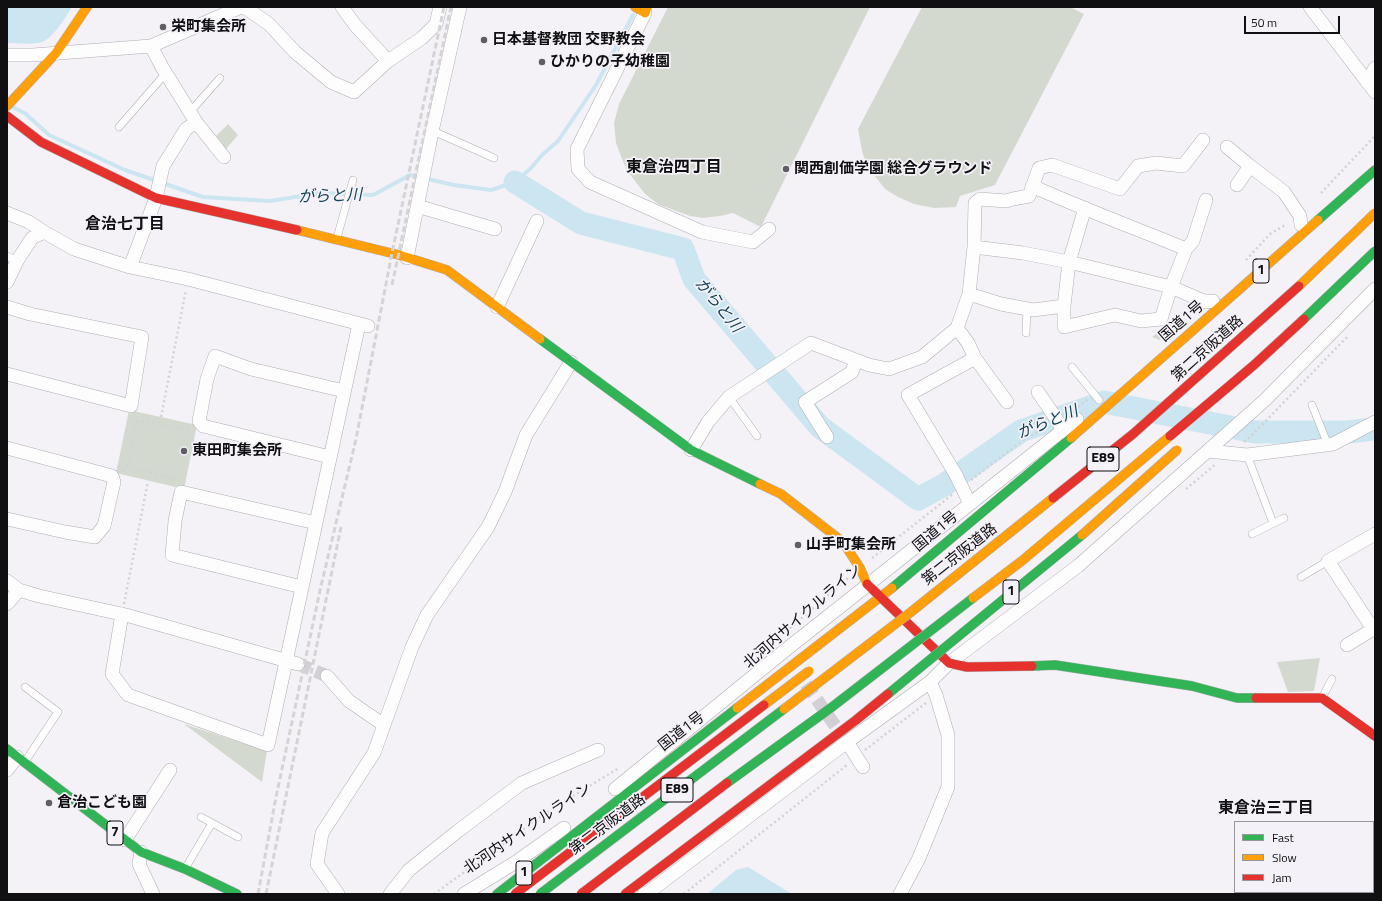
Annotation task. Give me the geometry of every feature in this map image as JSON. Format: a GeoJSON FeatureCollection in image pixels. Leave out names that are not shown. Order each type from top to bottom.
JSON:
{"type":"FeatureCollection","features":[{"type":"Feature","properties":{"kind":"main road"},"geometry":{"type":"LineString","coordinates":[[7,106],[56,53],[87,7]]}},
{"type":"Feature","properties":{"kind":"main road"},"geometry":{"type":"LineString","coordinates":[[7,116],[41,142],[156,198],[261,221],[399,255],[447,270],[691,450],[781,494],[843,542],[860,568],[868,585],[950,663],[974,667],[1055,665],[1192,686],[1236,698],[1322,698],[1375,736]]}},
{"type":"Feature","properties":{"kind":"main road","name":"国道1号"},"geometry":{"type":"LineString","coordinates":[[497,894],[881,597],[1075,435],[1375,170]]}},
{"type":"Feature","properties":{"kind":"main road","name":"第二京阪道路"},"geometry":{"type":"LineString","coordinates":[[540,894],[827,677],[1006,537],[1133,434],[1304,282],[1375,213]]}},
{"type":"Feature","properties":{"kind":"main road","name":"E89"},"geometry":{"type":"LineString","coordinates":[[581,894],[832,707],[1023,560],[1177,431],[1265,354],[1323,302],[1375,251]]}},
{"type":"Feature","properties":{"kind":"main road","name":"1"},"geometry":{"type":"LineString","coordinates":[[625,894],[856,720],[1097,522],[1185,443]]}},
{"type":"Feature","properties":{"kind":"main road"},"geometry":{"type":"LineString","coordinates":[[941,576],[1006,537]]}},
{"type":"Feature","properties":{"kind":"main road"},"geometry":{"type":"LineString","coordinates":[[884,615],[903,601]]}},
{"type":"Feature","properties":{"kind":"main road"},"geometry":{"type":"LineString","coordinates":[[876,685],[930,632]]}},
{"type":"Feature","properties":{"kind":"main road"},"geometry":{"type":"LineString","coordinates":[[515,894],[661,782],[814,668]]}},
{"type":"Feature","properties":{"kind":"main road","name":"7"},"geometry":{"type":"LineString","coordinates":[[16,756],[141,852],[185,869],[237,894]]}},
{"type":"Feature","properties":{"kind":"street"},"geometry":{"type":"LineString","coordinates":[[7,55],[151,46],[243,7],[269,24],[295,52],[331,82],[354,92],[388,61],[422,38],[436,24],[440,7]]}},
{"type":"Feature","properties":{"kind":"street"},"geometry":{"type":"LineString","coordinates":[[342,7],[355,25],[388,61]]}},
{"type":"Feature","properties":{"kind":"street"},"geometry":{"type":"LineString","coordinates":[[407,258],[432,131],[460,7]]}},
{"type":"Feature","properties":{"kind":"street"},"geometry":{"type":"LineString","coordinates":[[1310,7],[1371,87]]}},
{"type":"Feature","properties":{"kind":"street"},"geometry":{"type":"LineString","coordinates":[[642,9],[577,149],[578,169],[590,182],[702,232],[753,242],[769,228]]}},
{"type":"Feature","properties":{"kind":"street"},"geometry":{"type":"LineString","coordinates":[[151,46],[193,117],[224,157]]}},
{"type":"Feature","properties":{"kind":"street"},"geometry":{"type":"LineString","coordinates":[[1371,87],[1375,68]]}},
{"type":"Feature","properties":{"kind":"street"},"geometry":{"type":"LineString","coordinates":[[130,267],[156,198],[163,166],[193,117]]}},
{"type":"Feature","properties":{"kind":"street"},"geometry":{"type":"LineString","coordinates":[[691,450],[708,422],[729,397],[812,343],[869,365],[889,369],[922,357],[957,328],[969,294],[974,247],[975,203],[980,199],[1006,201],[1029,196],[1039,168],[1052,165],[1120,189],[1138,166],[1156,163],[1182,166],[1203,140]]}},
{"type":"Feature","properties":{"kind":"street"},"geometry":{"type":"LineString","coordinates":[[1228,147],[1284,192],[1300,220]]}},
{"type":"Feature","properties":{"kind":"street"},"geometry":{"type":"LineString","coordinates":[[464,894],[516,862],[584,814],[970,504],[1060,427],[1213,301],[1300,220],[1375,161]]}},
{"type":"Feature","properties":{"kind":"street"},"geometry":{"type":"LineString","coordinates":[[1237,185],[1250,166]]}},
{"type":"Feature","properties":{"kind":"street"},"geometry":{"type":"LineString","coordinates":[[1032,186],[1186,249]]}},
{"type":"Feature","properties":{"kind":"street"},"geometry":{"type":"LineString","coordinates":[[1085,208],[1069,262],[1064,306],[1064,327],[1115,315],[1141,321],[1161,319],[1171,287],[1186,249],[1193,241],[1206,200]]}},
{"type":"Feature","properties":{"kind":"street"},"geometry":{"type":"LineString","coordinates":[[417,206],[495,229]]}},
{"type":"Feature","properties":{"kind":"street"},"geometry":{"type":"LineString","coordinates":[[7,213],[29,222],[74,249],[130,267],[188,280],[364,325],[344,391],[302,587],[292,662],[268,745],[128,696],[112,674],[122,614]]}},
{"type":"Feature","properties":{"kind":"street"},"geometry":{"type":"LineString","coordinates":[[497,307],[537,221]]}},
{"type":"Feature","properties":{"kind":"street"},"geometry":{"type":"LineString","coordinates":[[7,282],[12,259],[32,238],[44,232]]}},
{"type":"Feature","properties":{"kind":"street"},"geometry":{"type":"LineString","coordinates":[[974,247],[1023,253],[1069,262],[1171,287],[1206,302],[1213,301]]}},
{"type":"Feature","properties":{"kind":"street"},"geometry":{"type":"LineString","coordinates":[[647,893],[847,742],[930,682],[950,663],[1078,566],[1265,400],[1375,289]]}},
{"type":"Feature","properties":{"kind":"street"},"geometry":{"type":"LineString","coordinates":[[969,294],[1001,304],[1033,310],[1064,306]]}},
{"type":"Feature","properties":{"kind":"street"},"geometry":{"type":"LineString","coordinates":[[7,307],[30,314],[142,338],[131,406],[7,374]]}},
{"type":"Feature","properties":{"kind":"street"},"geometry":{"type":"LineString","coordinates":[[957,328],[968,343],[975,358],[1007,402]]}},
{"type":"Feature","properties":{"kind":"street"},"geometry":{"type":"LineString","coordinates":[[330,457],[203,426],[199,421],[207,379],[215,356],[251,369],[344,391]]}},
{"type":"Feature","properties":{"kind":"street"},"geometry":{"type":"LineString","coordinates":[[970,504],[956,475],[908,394],[975,358]]}},
{"type":"Feature","properties":{"kind":"street"},"geometry":{"type":"LineString","coordinates":[[827,437],[805,402],[852,372],[856,360]]}},
{"type":"Feature","properties":{"kind":"street"},"geometry":{"type":"LineString","coordinates":[[338,894],[317,864],[322,833],[374,753],[412,647],[427,615],[488,527],[505,492],[526,435],[572,362]]}},
{"type":"Feature","properties":{"kind":"street"},"geometry":{"type":"LineString","coordinates":[[1038,392],[1060,427]]}},
{"type":"Feature","properties":{"kind":"street"},"geometry":{"type":"LineString","coordinates":[[1208,451],[1247,455],[1328,445],[1373,426]]}},
{"type":"Feature","properties":{"kind":"street"},"geometry":{"type":"LineString","coordinates":[[7,448],[112,476],[114,482],[104,526],[95,537],[7,519]]}},
{"type":"Feature","properties":{"kind":"street"},"geometry":{"type":"LineString","coordinates":[[302,587],[172,555],[175,521],[181,492],[187,492],[316,523]]}},
{"type":"Feature","properties":{"kind":"street"},"geometry":{"type":"LineString","coordinates":[[1347,645],[1374,628],[1328,561],[1375,534]]}},
{"type":"Feature","properties":{"kind":"street"},"geometry":{"type":"LineString","coordinates":[[7,581],[19,590],[40,596],[122,614],[292,662]]}},
{"type":"Feature","properties":{"kind":"street"},"geometry":{"type":"LineString","coordinates":[[7,604],[19,590]]}},
{"type":"Feature","properties":{"kind":"street"},"geometry":{"type":"LineString","coordinates":[[327,676],[349,701],[384,725]]}},
{"type":"Feature","properties":{"kind":"street"},"geometry":{"type":"LineString","coordinates":[[900,894],[919,858],[948,787],[948,735],[936,695],[930,682]]}},
{"type":"Feature","properties":{"kind":"street"},"geometry":{"type":"LineString","coordinates":[[847,742],[863,767]]}},
{"type":"Feature","properties":{"kind":"street"},"geometry":{"type":"LineString","coordinates":[[390,894],[409,870],[522,783],[598,750]]}},
{"type":"Feature","properties":{"kind":"street"},"geometry":{"type":"LineString","coordinates":[[7,770],[16,756]]}},
{"type":"Feature","properties":{"kind":"street"},"geometry":{"type":"LineString","coordinates":[[125,840],[170,770]]}},
{"type":"Feature","properties":{"kind":"street"},"geometry":{"type":"LineString","coordinates":[[141,852],[139,864],[153,894]]}},
{"type":"Feature","properties":{"kind":"street"},"geometry":{"type":"LineString","coordinates":[[484,894],[516,862]]}},
{"type":"Feature","properties":{"kind":"lane"},"geometry":{"type":"LineString","coordinates":[[119,127],[166,73]]}},
{"type":"Feature","properties":{"kind":"lane"},"geometry":{"type":"LineString","coordinates":[[193,117],[220,78]]}},
{"type":"Feature","properties":{"kind":"lane"},"geometry":{"type":"LineString","coordinates":[[432,131],[494,158]]}},
{"type":"Feature","properties":{"kind":"lane"},"geometry":{"type":"LineString","coordinates":[[337,240],[352,184]]}},
{"type":"Feature","properties":{"kind":"lane"},"geometry":{"type":"LineString","coordinates":[[1026,333],[1027,308]]}},
{"type":"Feature","properties":{"kind":"lane"},"geometry":{"type":"LineString","coordinates":[[1072,367],[1096,397]]}},
{"type":"Feature","properties":{"kind":"lane"},"geometry":{"type":"LineString","coordinates":[[729,397],[757,436]]}},
{"type":"Feature","properties":{"kind":"lane"},"geometry":{"type":"LineString","coordinates":[[1312,405],[1328,445]]}},
{"type":"Feature","properties":{"kind":"lane"},"geometry":{"type":"LineString","coordinates":[[1247,455],[1273,523]]}},
{"type":"Feature","properties":{"kind":"lane"},"geometry":{"type":"LineString","coordinates":[[1252,534],[1284,518]]}},
{"type":"Feature","properties":{"kind":"lane"},"geometry":{"type":"LineString","coordinates":[[1301,577],[1328,561]]}},
{"type":"Feature","properties":{"kind":"lane"},"geometry":{"type":"LineString","coordinates":[[1322,698],[1332,679]]}},
{"type":"Feature","properties":{"kind":"lane"},"geometry":{"type":"LineString","coordinates":[[16,756],[58,712],[26,688]]}},
{"type":"Feature","properties":{"kind":"lane"},"geometry":{"type":"LineString","coordinates":[[201,817],[238,837]]}},
{"type":"Feature","properties":{"kind":"lane"},"geometry":{"type":"LineString","coordinates":[[185,869],[212,823]]}},
{"type":"Feature","properties":{"kind":"path"},"geometry":{"type":"LineString","coordinates":[[1316,198],[1375,136]]}},
{"type":"Feature","properties":{"kind":"path"},"geometry":{"type":"LineString","coordinates":[[1243,262],[1270,234],[1300,220]]}},
{"type":"Feature","properties":{"kind":"path"},"geometry":{"type":"LineString","coordinates":[[160,417],[188,280]]}},
{"type":"Feature","properties":{"kind":"path"},"geometry":{"type":"LineString","coordinates":[[1076,409],[1096,397]]}},
{"type":"Feature","properties":{"kind":"path"},"geometry":{"type":"LineString","coordinates":[[127,468],[137,421],[131,406]]}},
{"type":"Feature","properties":{"kind":"path"},"geometry":{"type":"LineString","coordinates":[[137,421],[188,429],[199,421]]}},
{"type":"Feature","properties":{"kind":"path","name":"北河内サイクルライン"},"geometry":{"type":"LineString","coordinates":[[776,640],[860,568],[1026,438],[1060,427]]}},
{"type":"Feature","properties":{"kind":"path"},"geometry":{"type":"LineString","coordinates":[[112,476],[127,468],[185,480],[187,492]]}},
{"type":"Feature","properties":{"kind":"path"},"geometry":{"type":"LineString","coordinates":[[122,614],[148,481]]}},
{"type":"Feature","properties":{"kind":"path","name":"北河内サイクルライン"},"geometry":{"type":"LineString","coordinates":[[434,894],[550,810],[623,766]]}},
{"type":"Feature","properties":{"kind":"shaded area"},"geometry":{"type":"Polygon","coordinates":[[[668,7],[870,7],[761,227],[733,213],[703,218],[690,216],[658,204],[645,194],[628,172],[622,159],[616,143],[614,123],[619,104],[668,7]]]}},
{"type":"Feature","properties":{"kind":"shaded area"},"geometry":{"type":"Polygon","coordinates":[[[922,7],[1070,7],[1084,14],[995,185],[960,196],[956,207],[934,208],[914,204],[885,189],[867,166],[862,151],[858,129],[922,7]]]}},
{"type":"Feature","properties":{"kind":"shaded area"},"geometry":{"type":"Polygon","coordinates":[[[228,124],[238,135],[226,149],[216,136],[228,124]]]}},
{"type":"Feature","properties":{"kind":"shaded area"},"geometry":{"type":"Polygon","coordinates":[[[1173,319],[1178,323],[1160,340],[1152,337],[1173,319]]]}},
{"type":"Feature","properties":{"kind":"shaded area"},"geometry":{"type":"Polygon","coordinates":[[[129,410],[197,425],[184,489],[116,473],[129,410]]]}},
{"type":"Feature","properties":{"kind":"shaded area"},"geometry":{"type":"Polygon","coordinates":[[[1320,658],[1314,691],[1288,692],[1277,662],[1320,658]]]}},
{"type":"Feature","properties":{"kind":"shaded area"},"geometry":{"type":"Polygon","coordinates":[[[184,724],[267,751],[262,782],[184,724]]]}},
{"type":"Feature","properties":{"kind":"water"},"geometry":{"type":"Polygon","coordinates":[[[7,7],[72,7],[59,27],[46,40],[39,43],[30,44],[7,43],[7,7]]]}},
{"type":"Feature","properties":{"kind":"water"},"geometry":{"type":"Polygon","coordinates":[[[748,867],[792,894],[707,894],[736,870],[748,867]]]}},
{"type":"Feature","properties":{"kind":"waterway","name":"がらと川"},"geometry":{"type":"LineString","coordinates":[[13,107],[26,114],[49,135],[125,170],[203,197],[270,201],[320,193],[373,195],[410,175],[454,185],[491,190],[515,182],[558,141],[596,85],[633,15]]}},
{"type":"Feature","properties":{"kind":"waterway","name":"がらと川"},"geometry":{"type":"LineString","coordinates":[[515,182],[581,223],[683,249],[694,279],[820,427],[918,499],[944,485],[1021,431],[1104,402],[1255,432],[1349,432],[1373,429]]}},
{"type":"Feature","properties":{"kind":"tunnel"},"geometry":{"type":"LineString","coordinates":[[298,664],[327,676]]}},
{"type":"Feature","properties":{"kind":"tunnel"},"geometry":{"type":"LineString","coordinates":[[806,684],[843,737]]}},
{"type":"Feature","properties":{"kind":"railway"},"geometry":{"type":"LineString","coordinates":[[258,894],[276,797],[321,586],[356,439],[392,253],[444,7]]}},
{"type":"Feature","properties":{"kind":"railway"},"geometry":{"type":"LineString","coordinates":[[392,285],[451,7]]}},
{"type":"Feature","properties":{"kind":"railway"},"geometry":{"type":"LineString","coordinates":[[266,894],[341,527]]}},
{"type":"Feature","properties":{"kind":"traffic: fast"},"geometry":{"type":"LineString","coordinates":[[1318,220],[1375,170]]}},
{"type":"Feature","properties":{"kind":"traffic: fast"},"geometry":{"type":"LineString","coordinates":[[1304,319],[1375,251]]}},
{"type":"Feature","properties":{"kind":"traffic: fast"},"geometry":{"type":"LineString","coordinates":[[540,339],[691,450],[760,484]]}},
{"type":"Feature","properties":{"kind":"traffic: fast"},"geometry":{"type":"LineString","coordinates":[[892,588],[1071,438]]}},
{"type":"Feature","properties":{"kind":"traffic: fast"},"geometry":{"type":"LineString","coordinates":[[888,694],[1082,535]]}},
{"type":"Feature","properties":{"kind":"traffic: fast"},"geometry":{"type":"LineString","coordinates":[[727,783],[832,707],[973,598]]}},
{"type":"Feature","properties":{"kind":"traffic: fast"},"geometry":{"type":"LineString","coordinates":[[1032,666],[1055,665],[1192,686],[1237,698],[1256,698]]}},
{"type":"Feature","properties":{"kind":"traffic: fast"},"geometry":{"type":"LineString","coordinates":[[497,894],[737,708]]}},
{"type":"Feature","properties":{"kind":"traffic: fast"},"geometry":{"type":"LineString","coordinates":[[540,894],[784,709]]}},
{"type":"Feature","properties":{"kind":"traffic: fast"},"geometry":{"type":"LineString","coordinates":[[7,749],[141,852],[185,869],[237,894]]}},
{"type":"Feature","properties":{"kind":"traffic: slow"},"geometry":{"type":"LineString","coordinates":[[7,106],[56,53],[87,7]]}},
{"type":"Feature","properties":{"kind":"traffic: slow"},"geometry":{"type":"LineString","coordinates":[[635,7],[645,13],[647,7]]}},
{"type":"Feature","properties":{"kind":"traffic: slow"},"geometry":{"type":"LineString","coordinates":[[1299,286],[1375,213]]}},
{"type":"Feature","properties":{"kind":"traffic: slow"},"geometry":{"type":"LineString","coordinates":[[1071,438],[1318,220]]}},
{"type":"Feature","properties":{"kind":"traffic: slow"},"geometry":{"type":"LineString","coordinates":[[297,230],[399,255],[447,270],[540,339]]}},
{"type":"Feature","properties":{"kind":"traffic: slow"},"geometry":{"type":"LineString","coordinates":[[973,598],[1023,560],[1170,436]]}},
{"type":"Feature","properties":{"kind":"traffic: slow"},"geometry":{"type":"LineString","coordinates":[[1082,535],[1177,450]]}},
{"type":"Feature","properties":{"kind":"traffic: slow"},"geometry":{"type":"LineString","coordinates":[[760,484],[781,494],[843,542],[860,568],[867,584]]}},
{"type":"Feature","properties":{"kind":"traffic: slow"},"geometry":{"type":"LineString","coordinates":[[784,709],[911,612],[1053,498]]}},
{"type":"Feature","properties":{"kind":"traffic: slow"},"geometry":{"type":"LineString","coordinates":[[737,708],[892,588]]}},
{"type":"Feature","properties":{"kind":"traffic: slow"},"geometry":{"type":"LineString","coordinates":[[764,705],[809,671]]}},
{"type":"Feature","properties":{"kind":"traffic: jam"},"geometry":{"type":"LineString","coordinates":[[7,116],[41,142],[156,198],[297,230]]}},
{"type":"Feature","properties":{"kind":"traffic: jam"},"geometry":{"type":"LineString","coordinates":[[1053,498],[1133,434],[1299,286]]}},
{"type":"Feature","properties":{"kind":"traffic: jam"},"geometry":{"type":"LineString","coordinates":[[1170,436],[1254,365],[1304,319]]}},
{"type":"Feature","properties":{"kind":"traffic: jam"},"geometry":{"type":"LineString","coordinates":[[867,584],[949,663],[967,667],[1032,666]]}},
{"type":"Feature","properties":{"kind":"traffic: jam"},"geometry":{"type":"LineString","coordinates":[[625,894],[856,720],[888,694]]}},
{"type":"Feature","properties":{"kind":"traffic: jam"},"geometry":{"type":"LineString","coordinates":[[1256,698],[1322,698],[1375,736]]}},
{"type":"Feature","properties":{"kind":"traffic: jam"},"geometry":{"type":"LineString","coordinates":[[515,894],[764,705]]}},
{"type":"Feature","properties":{"kind":"traffic: jam"},"geometry":{"type":"LineString","coordinates":[[581,894],[727,783]]}},
{"type":"Feature","properties":{"kind":"place","name":"栄町集会所"},"geometry":{"type":"Point","coordinates":[163,27]}},
{"type":"Feature","properties":{"kind":"place","name":"日本基督教団 交野教会"},"geometry":{"type":"Point","coordinates":[484,40]}},
{"type":"Feature","properties":{"kind":"place","name":"ひかりの子幼稚園"},"geometry":{"type":"Point","coordinates":[542,62]}},
{"type":"Feature","properties":{"kind":"place","name":"関西創価学園 総合グラウンド"},"geometry":{"type":"Point","coordinates":[786,169]}},
{"type":"Feature","properties":{"kind":"place","name":"東田町集会所"},"geometry":{"type":"Point","coordinates":[184,451]}},
{"type":"Feature","properties":{"kind":"place","name":"山手町集会所"},"geometry":{"type":"Point","coordinates":[798,545]}},
{"type":"Feature","properties":{"kind":"place","name":"倉治こども園"},"geometry":{"type":"Point","coordinates":[49,803]}},
{"type":"Feature","properties":{"kind":"district","name":"東倉治四丁目"},"geometry":{"type":"Point","coordinates":[674,168]}},
{"type":"Feature","properties":{"kind":"district","name":"倉治七丁目"},"geometry":{"type":"Point","coordinates":[125,225]}},
{"type":"Feature","properties":{"kind":"district","name":"東倉治三丁目"},"geometry":{"type":"Point","coordinates":[1266,809]}}]}
